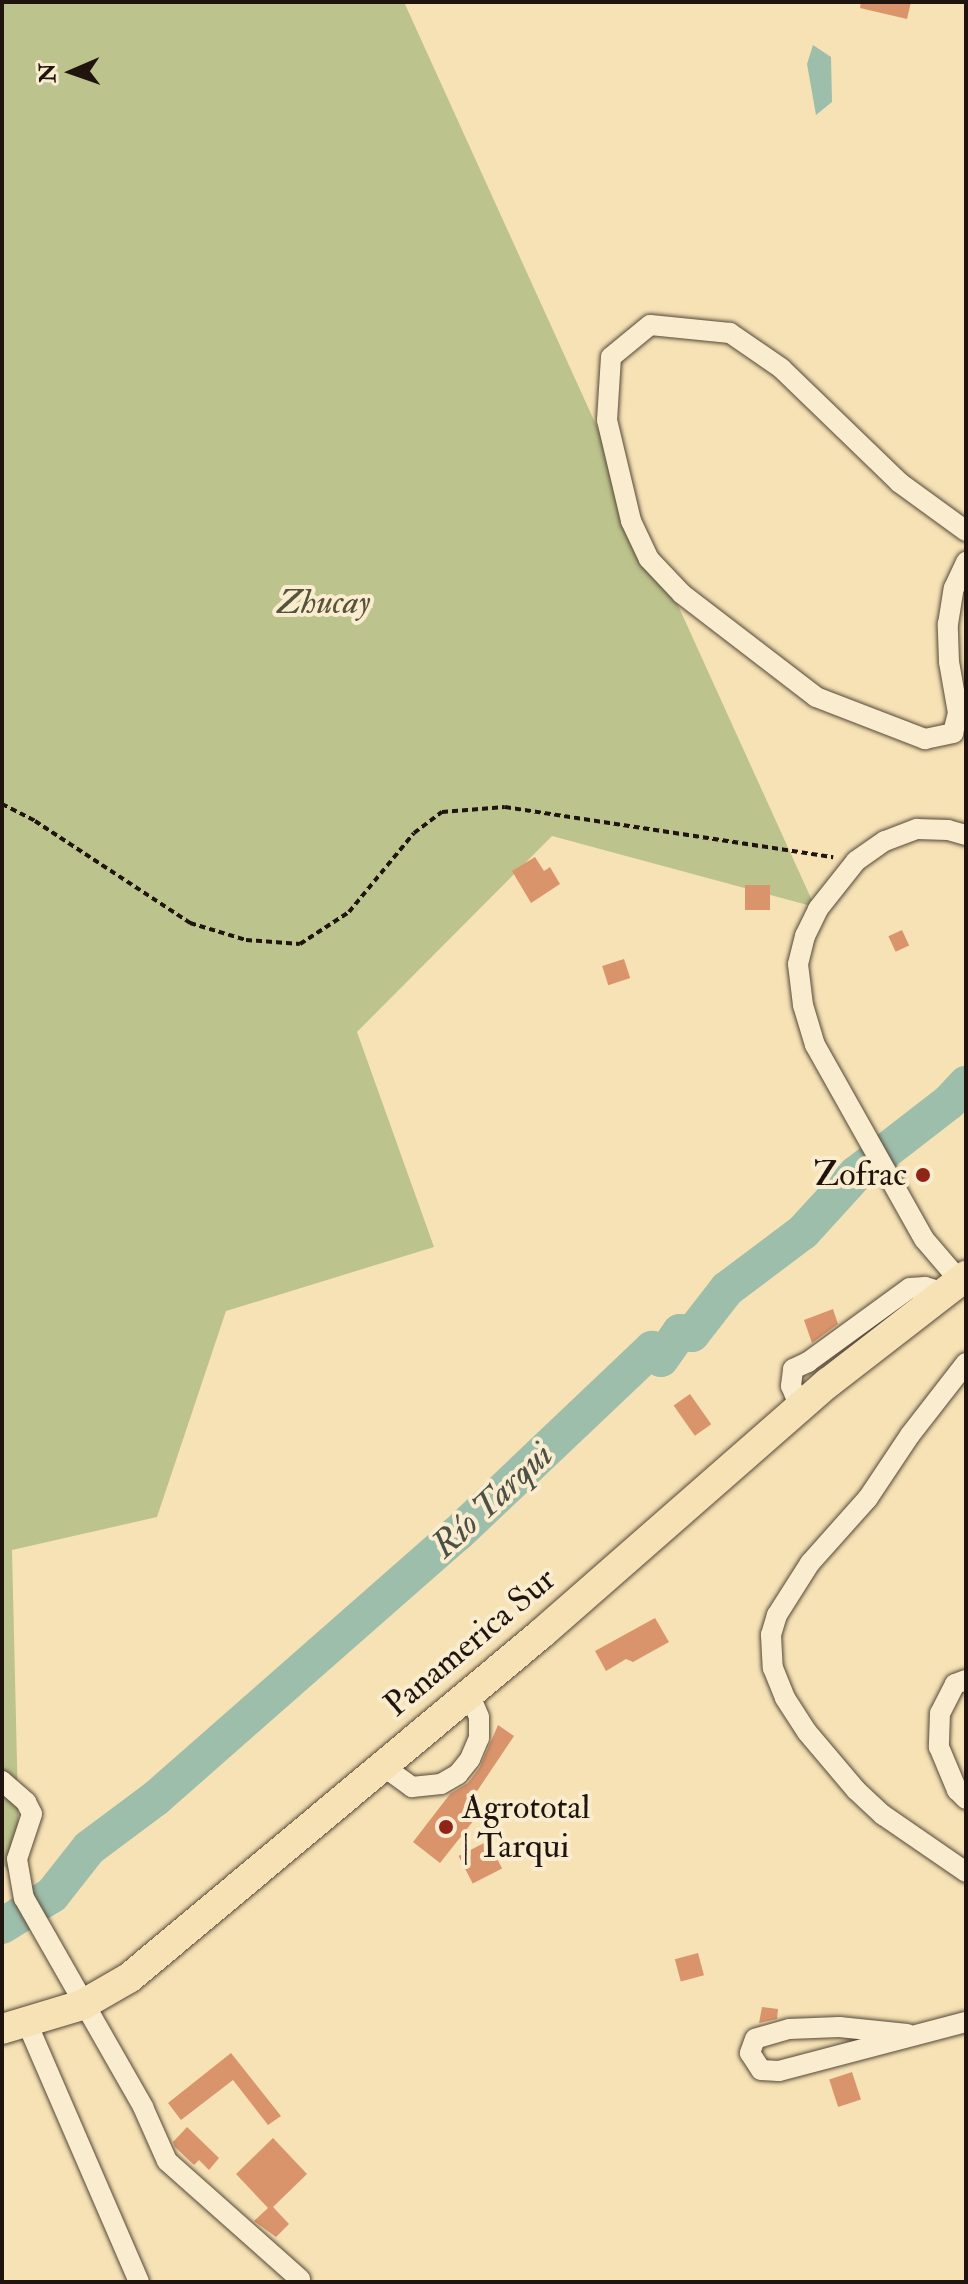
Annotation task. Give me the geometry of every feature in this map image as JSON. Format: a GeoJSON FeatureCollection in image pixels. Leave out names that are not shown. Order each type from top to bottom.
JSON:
{"type":"FeatureCollection","features":[{"type":"Feature","properties":{"kind":"highway","name":"Panamerica Sur"},"geometry":{"type":"LineString","coordinates":[[15,2026],[82,2005],[129,1978],[469,1694],[800,1407],[957,1283]]}},
{"type":"Feature","properties":{"kind":"street"},"geometry":{"type":"LineString","coordinates":[[650,325],[730,333],[781,368],[900,483],[962,528],[966,559],[954,588],[948,624],[949,662],[958,713],[953,733],[925,739],[881,725],[816,697],[682,594],[649,559],[631,521],[607,420],[611,357],[650,325]]}},
{"type":"Feature","properties":{"kind":"street"},"geometry":{"type":"LineString","coordinates":[[957,1283],[924,1239],[883,1171],[815,1045],[803,1005],[798,964],[805,936],[818,909],[856,861],[885,841],[917,829],[948,830],[966,835]]}},
{"type":"Feature","properties":{"kind":"street"},"geometry":{"type":"LineString","coordinates":[[966,1363],[927,1411],[868,1498],[810,1563],[777,1615],[771,1635],[773,1668],[785,1698],[807,1732],[856,1790],[883,1815],[966,1872]]}},
{"type":"Feature","properties":{"kind":"street"},"geometry":{"type":"LineString","coordinates":[[966,1680],[955,1684],[940,1713],[939,1747],[957,1790],[966,1799]]}},
{"type":"Feature","properties":{"kind":"street"},"geometry":{"type":"LineString","coordinates":[[383,1766],[412,1787],[441,1784],[458,1774],[470,1759],[479,1738],[479,1717],[469,1694]]}},
{"type":"Feature","properties":{"kind":"street"},"geometry":{"type":"LineString","coordinates":[[2,1781],[26,1802],[32,1814],[17,1859],[24,1898],[82,2005],[143,2107],[167,2161],[300,2279]]}},
{"type":"Feature","properties":{"kind":"street"},"geometry":{"type":"LineString","coordinates":[[907,2034],[839,2027],[789,2029],[755,2039],[750,2053],[761,2070],[779,2071],[907,2034],[966,2022]]}},
{"type":"Feature","properties":{"kind":"street"},"geometry":{"type":"LineString","coordinates":[[15,2026],[139,2282]]}},
{"type":"Feature","properties":{"kind":"path"},"geometry":{"type":"LineString","coordinates":[[2,804],[35,821],[190,923],[246,940],[300,944],[349,912],[414,833],[442,812],[505,807],[856,861]]}},
{"type":"Feature","properties":{"kind":"green space","name":"Zhucay"},"geometry":{"type":"Polygon","coordinates":[[[2,2],[404,2],[815,907],[552,836],[357,1032],[434,1247],[226,1311],[157,1517],[12,1550],[20,1891],[2,1862],[2,2]]]}},
{"type":"Feature","properties":{"kind":"shaded area"},"geometry":{"type":"Polygon","coordinates":[[[813,45],[831,57],[832,102],[816,115],[807,64],[813,45]]]}},
{"type":"Feature","properties":{"kind":"building"},"geometry":{"type":"Polygon","coordinates":[[[861,2],[911,2],[907,19],[860,8],[861,2]]]}},
{"type":"Feature","properties":{"kind":"building"},"geometry":{"type":"Polygon","coordinates":[[[535,857],[544,871],[550,867],[560,884],[531,903],[512,871],[535,857]]]}},
{"type":"Feature","properties":{"kind":"building"},"geometry":{"type":"Polygon","coordinates":[[[745,885],[770,885],[770,910],[745,910],[745,885]]]}},
{"type":"Feature","properties":{"kind":"building"},"geometry":{"type":"Polygon","coordinates":[[[902,930],[909,945],[896,952],[888,936],[902,930]]]}},
{"type":"Feature","properties":{"kind":"building"},"geometry":{"type":"Polygon","coordinates":[[[624,959],[630,978],[608,985],[602,966],[624,959]]]}},
{"type":"Feature","properties":{"kind":"building"},"geometry":{"type":"Polygon","coordinates":[[[833,1309],[838,1324],[812,1343],[804,1320],[833,1309]]]}},
{"type":"Feature","properties":{"kind":"building"},"geometry":{"type":"Polygon","coordinates":[[[690,1394],[711,1424],[695,1436],[674,1405],[690,1394]]]}},
{"type":"Feature","properties":{"kind":"building"},"geometry":{"type":"Polygon","coordinates":[[[655,1618],[669,1642],[633,1662],[626,1659],[606,1671],[595,1651],[655,1618]]]}},
{"type":"Feature","properties":{"kind":"building"},"geometry":{"type":"Polygon","coordinates":[[[498,1725],[514,1736],[463,1812],[474,1820],[440,1863],[413,1842],[450,1794],[468,1783],[480,1767],[498,1725]]]}},
{"type":"Feature","properties":{"kind":"building"},"geometry":{"type":"Polygon","coordinates":[[[488,1841],[502,1869],[473,1884],[459,1856],[488,1841]]]}},
{"type":"Feature","properties":{"kind":"building"},"geometry":{"type":"Polygon","coordinates":[[[698,1953],[704,1975],[681,1981],[675,1959],[698,1953]]]}},
{"type":"Feature","properties":{"kind":"building"},"geometry":{"type":"Polygon","coordinates":[[[762,2007],[778,2009],[777,2019],[759,2023],[762,2007]]]}},
{"type":"Feature","properties":{"kind":"building"},"geometry":{"type":"Polygon","coordinates":[[[231,2053],[281,2116],[268,2125],[233,2080],[181,2120],[168,2103],[231,2053]]]}},
{"type":"Feature","properties":{"kind":"building"},"geometry":{"type":"Polygon","coordinates":[[[852,2072],[861,2100],[838,2107],[829,2079],[852,2072]]]}},
{"type":"Feature","properties":{"kind":"building"},"geometry":{"type":"Polygon","coordinates":[[[187,2127],[219,2158],[209,2170],[199,2160],[194,2165],[175,2147],[173,2142],[187,2127]]]}},
{"type":"Feature","properties":{"kind":"building"},"geometry":{"type":"Polygon","coordinates":[[[273,2138],[307,2174],[273,2207],[289,2224],[276,2237],[254,2221],[268,2208],[236,2174],[273,2138]]]}},
{"type":"Feature","properties":{"kind":"waterway","name":"Río Tarqui"},"geometry":{"type":"LineString","coordinates":[[2,1926],[52,1895],[89,1848],[156,1798],[457,1534],[652,1349],[661,1359],[680,1332],[692,1334],[727,1289],[803,1232],[856,1174],[949,1102],[966,1084]]}},
{"type":"Feature","properties":{"kind":"place","name":"Zofrac"},"geometry":{"type":"Point","coordinates":[923,1175]}},
{"type":"Feature","properties":{"kind":"place","name":"Agrototal | Tarqui"},"geometry":{"type":"Point","coordinates":[446,1827]}}]}
